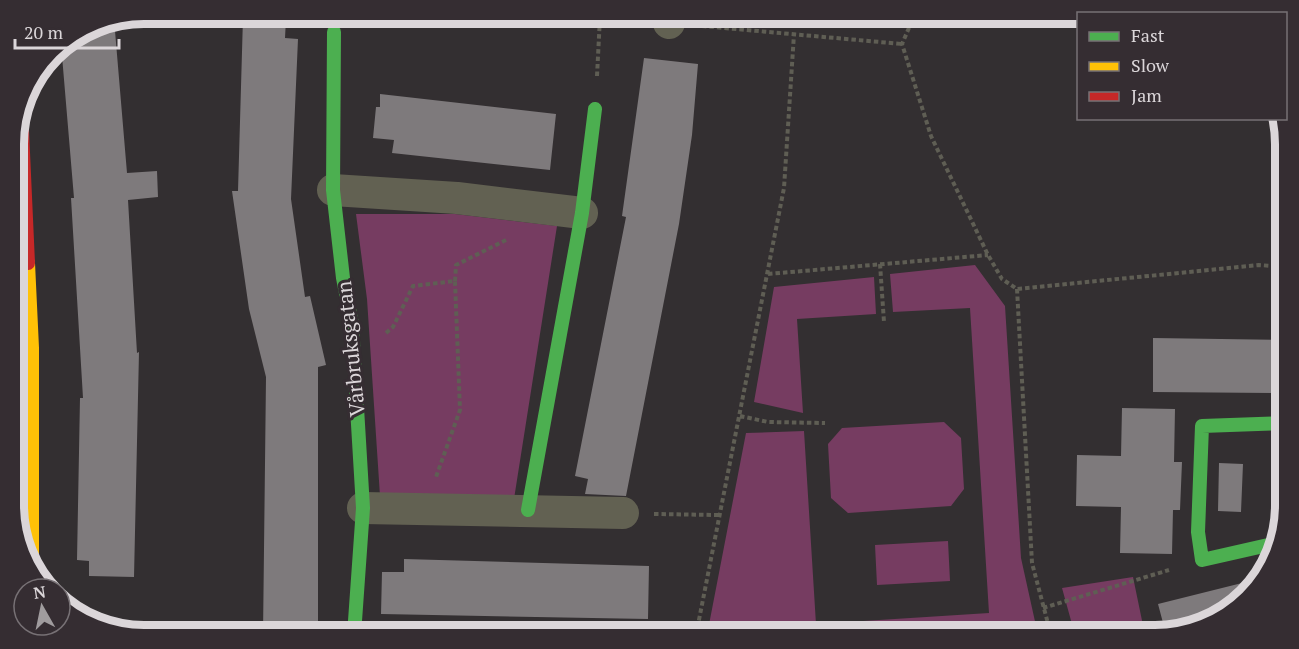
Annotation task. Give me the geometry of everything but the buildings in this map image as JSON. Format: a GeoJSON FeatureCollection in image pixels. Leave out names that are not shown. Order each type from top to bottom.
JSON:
{"type":"FeatureCollection","features":[{"type":"Feature","properties":{"kind":"street","name":"Vårbruksgatan"},"geometry":{"type":"LineString","coordinates":[[334,32],[333,190],[343,278],[352,324],[363,508],[355,625]]}},
{"type":"Feature","properties":{"kind":"street"},"geometry":{"type":"LineString","coordinates":[[528,510],[582,213],[595,108]]}},
{"type":"Feature","properties":{"kind":"street"},"geometry":{"type":"LineString","coordinates":[[333,190],[457,198],[582,213]]}},
{"type":"Feature","properties":{"kind":"street"},"geometry":{"type":"LineString","coordinates":[[24,223],[32,337],[24,476],[30,542]]}},
{"type":"Feature","properties":{"kind":"street"},"geometry":{"type":"LineString","coordinates":[[1268,545],[1202,560],[1198,532],[1202,426],[1275,423]]}},
{"type":"Feature","properties":{"kind":"street"},"geometry":{"type":"LineString","coordinates":[[363,508],[623,513]]}},
{"type":"Feature","properties":{"kind":"path"},"geometry":{"type":"LineString","coordinates":[[595,108],[600,24]]}},
{"type":"Feature","properties":{"kind":"path"},"geometry":{"type":"LineString","coordinates":[[716,24],[902,44]]}},
{"type":"Feature","properties":{"kind":"path"},"geometry":{"type":"LineString","coordinates":[[911,24],[902,44],[931,136],[988,255],[1002,279],[1017,289],[1259,265],[1275,266]]}},
{"type":"Feature","properties":{"kind":"path"},"geometry":{"type":"LineString","coordinates":[[698,625],[784,188],[794,34]]}},
{"type":"Feature","properties":{"kind":"path"},"geometry":{"type":"LineString","coordinates":[[425,509],[460,410],[456,266],[515,236]]}},
{"type":"Feature","properties":{"kind":"path"},"geometry":{"type":"LineString","coordinates":[[768,274],[988,255]]}},
{"type":"Feature","properties":{"kind":"path"},"geometry":{"type":"LineString","coordinates":[[880,264],[884,322]]}},
{"type":"Feature","properties":{"kind":"path"},"geometry":{"type":"LineString","coordinates":[[354,360],[393,327],[413,286],[455,281]]}},
{"type":"Feature","properties":{"kind":"path"},"geometry":{"type":"LineString","coordinates":[[1017,289],[1032,562],[1047,625]]}},
{"type":"Feature","properties":{"kind":"path"},"geometry":{"type":"LineString","coordinates":[[740,416],[768,422],[825,423]]}},
{"type":"Feature","properties":{"kind":"path"},"geometry":{"type":"LineString","coordinates":[[623,513],[719,515]]}},
{"type":"Feature","properties":{"kind":"path"},"geometry":{"type":"LineString","coordinates":[[1043,608],[1202,560]]}},
{"type":"Feature","properties":{"kind":"shaded area"},"geometry":{"type":"Polygon","coordinates":[[[356,214],[455,214],[557,226],[514,499],[380,496],[367,299],[356,214]]]}},
{"type":"Feature","properties":{"kind":"shaded area"},"geometry":{"type":"Polygon","coordinates":[[[975,265],[1005,306],[1021,558],[1036,625],[709,625],[746,433],[804,431],[816,624],[989,613],[970,308],[893,312],[890,274],[975,265]]]}},
{"type":"Feature","properties":{"kind":"shaded area"},"geometry":{"type":"Polygon","coordinates":[[[874,277],[876,314],[797,319],[803,413],[754,402],[774,287],[874,277]]]}},
{"type":"Feature","properties":{"kind":"shaded area"},"geometry":{"type":"Polygon","coordinates":[[[944,422],[961,438],[964,489],[951,506],[848,513],[831,498],[828,444],[842,428],[944,422]]]}},
{"type":"Feature","properties":{"kind":"shaded area"},"geometry":{"type":"Polygon","coordinates":[[[948,541],[950,581],[877,585],[875,545],[948,541]]]}},
{"type":"Feature","properties":{"kind":"shaded area"},"geometry":{"type":"Polygon","coordinates":[[[1133,577],[1143,625],[1072,625],[1062,588],[1133,577]]]}},
{"type":"Feature","properties":{"kind":"traffic: fast"},"geometry":{"type":"LineString","coordinates":[[334,32],[333,190],[343,278],[352,324],[363,508],[355,625]]}},
{"type":"Feature","properties":{"kind":"traffic: fast"},"geometry":{"type":"LineString","coordinates":[[528,510],[582,213],[595,109]]}},
{"type":"Feature","properties":{"kind":"traffic: fast"},"geometry":{"type":"LineString","coordinates":[[1268,545],[1202,560],[1198,532],[1202,426],[1275,423]]}},
{"type":"Feature","properties":{"kind":"traffic: slow"},"geometry":{"type":"LineString","coordinates":[[28,263],[32,348],[32,548]]}},
{"type":"Feature","properties":{"kind":"traffic: jam"},"geometry":{"type":"LineString","coordinates":[[24,174],[28,263]]}}]}
